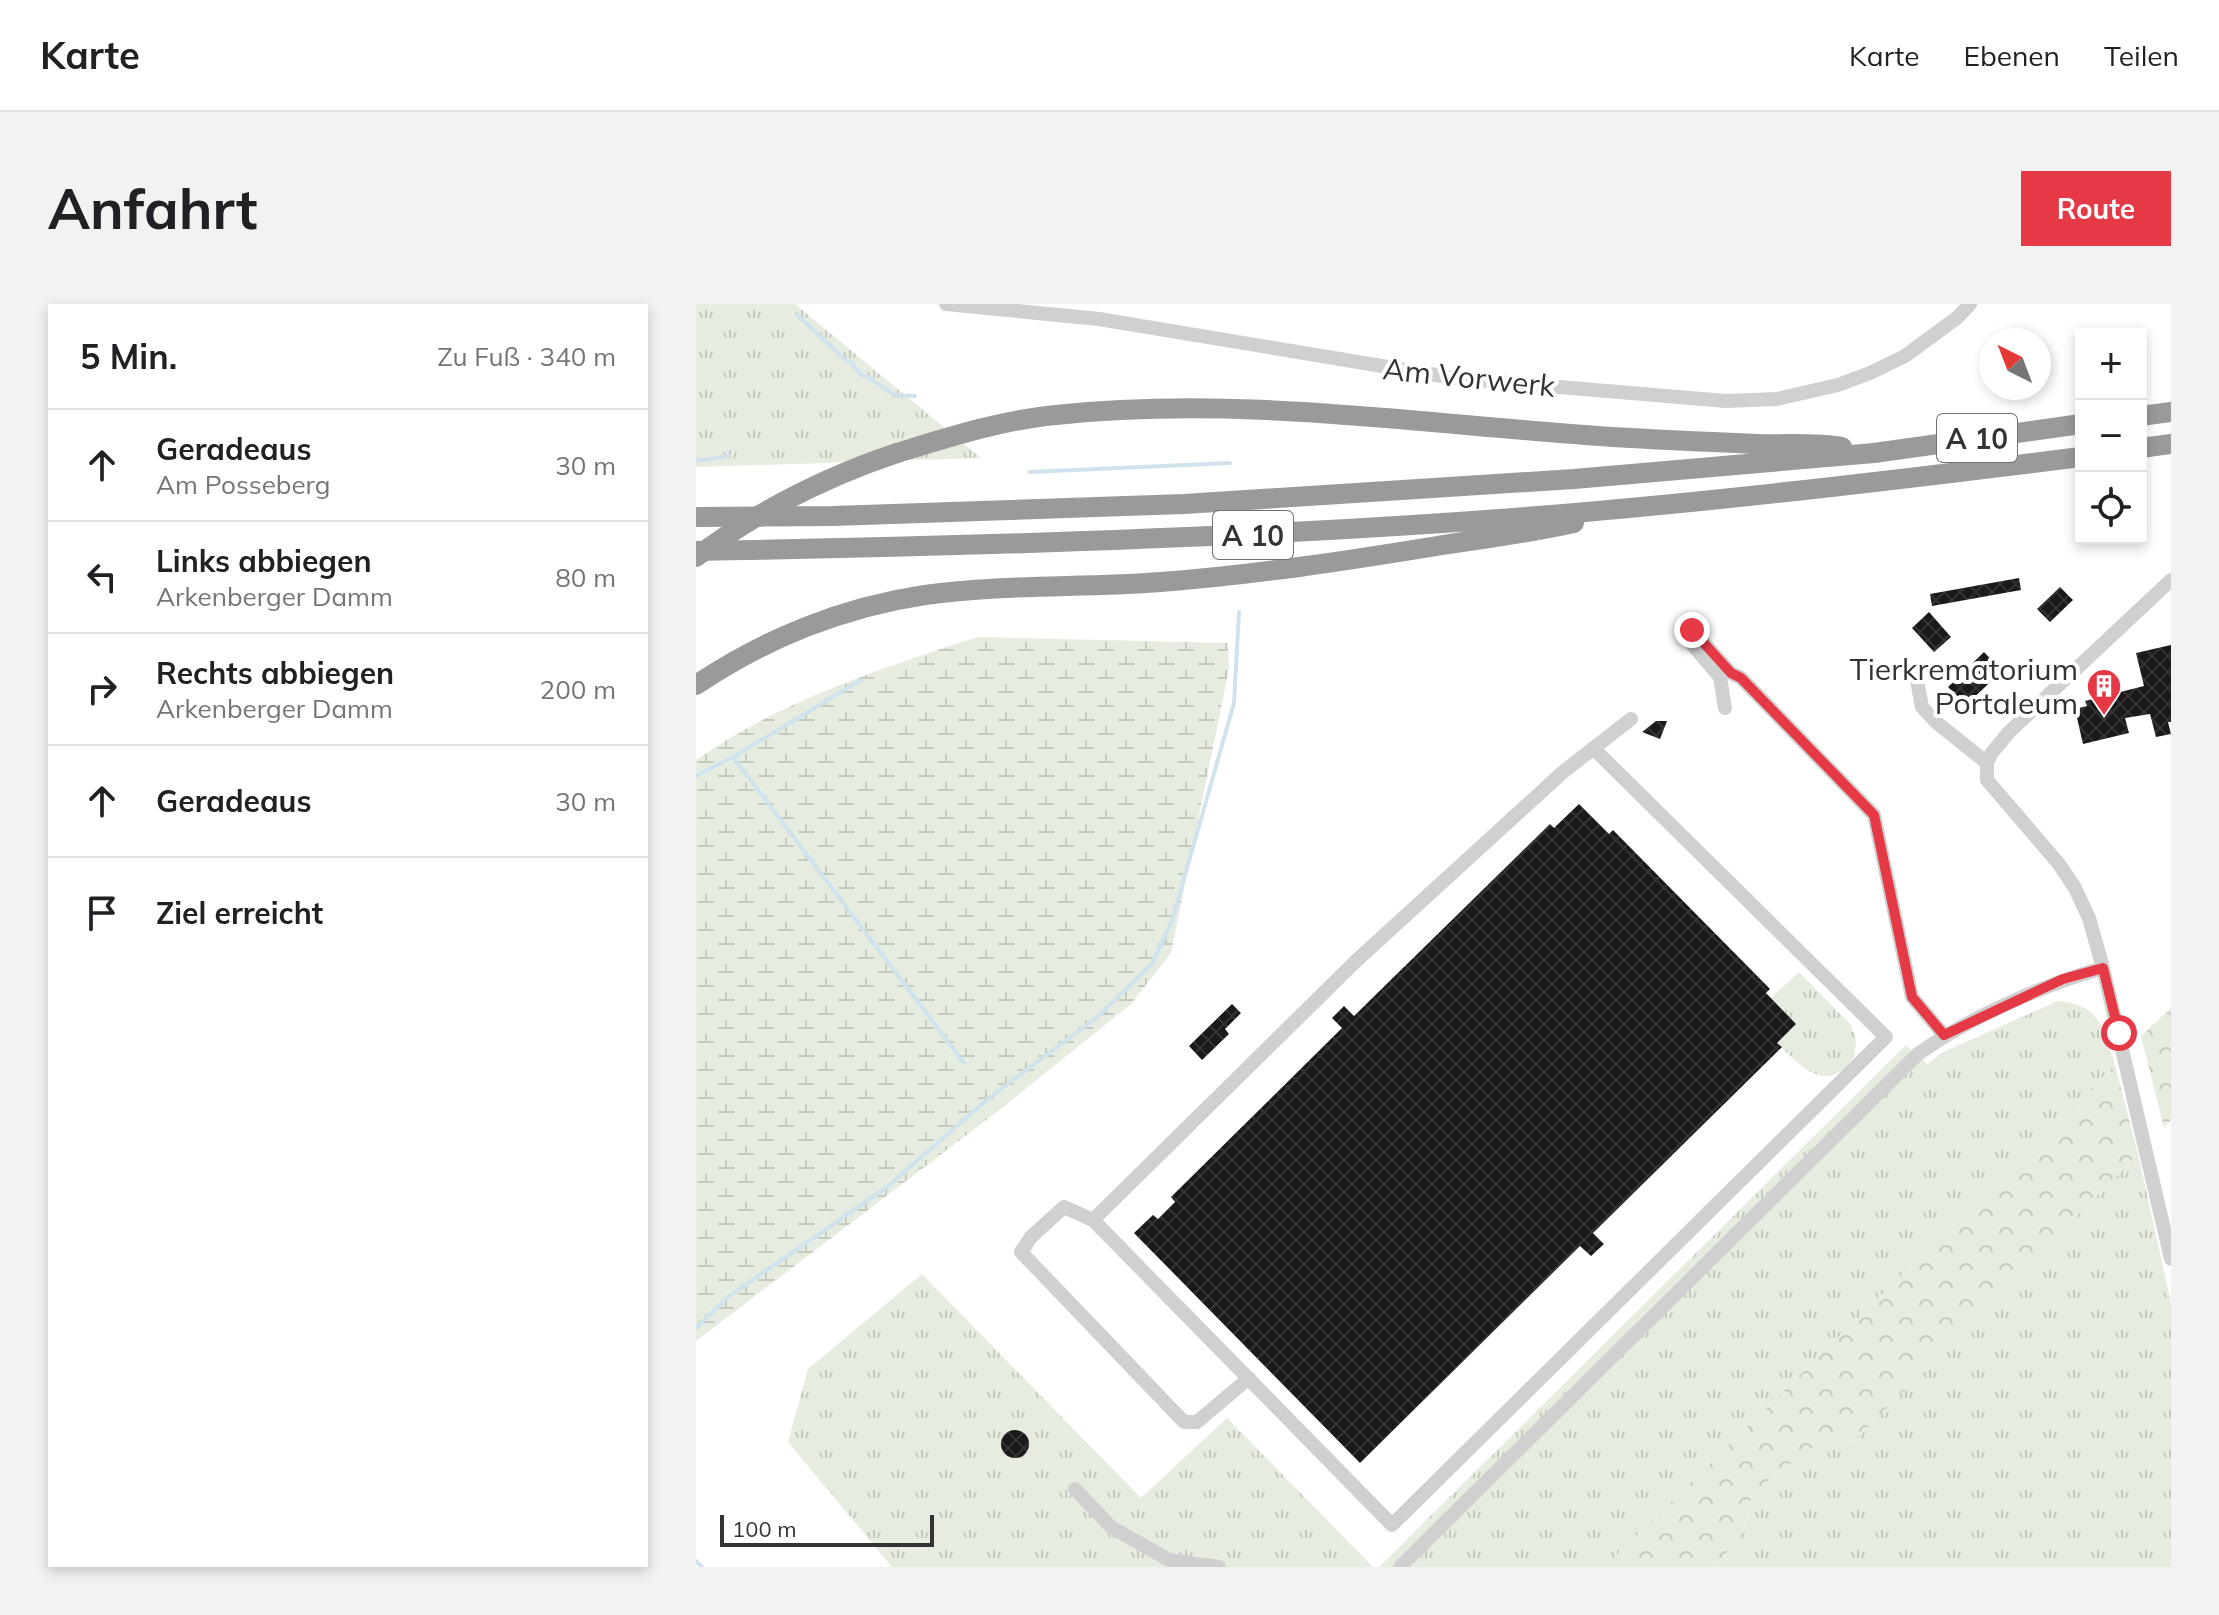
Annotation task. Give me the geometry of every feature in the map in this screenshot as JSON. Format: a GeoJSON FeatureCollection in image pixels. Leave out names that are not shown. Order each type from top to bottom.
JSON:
{"type":"FeatureCollection","features":[{"type":"Feature","properties":{"kind":"highway"},"geometry":{"type":"LineString","coordinates":[[696,554],[800,492],[845,470],[991,427],[1055,415],[1149,409],[1239,409],[1611,437],[1825,444],[1874,453]]}},
{"type":"Feature","properties":{"kind":"highway"},"geometry":{"type":"LineString","coordinates":[[2147,415],[2171,412]]}},
{"type":"Feature","properties":{"kind":"highway","name":"A 10"},"geometry":{"type":"LineString","coordinates":[[696,517],[833,516],[1184,504],[1574,479],[1874,453],[2075,425]]}},
{"type":"Feature","properties":{"kind":"highway"},"geometry":{"type":"LineString","coordinates":[[2147,447],[2171,444]]}},
{"type":"Feature","properties":{"kind":"highway","name":"A 10"},"geometry":{"type":"LineString","coordinates":[[696,554],[1211,537],[1432,524],[1814,490],[2075,458]]}},
{"type":"Feature","properties":{"kind":"highway"},"geometry":{"type":"LineString","coordinates":[[696,685],[784,636],[837,615],[887,602],[1009,588],[1157,582],[1260,573],[1558,526],[1660,505]]}},
{"type":"Feature","properties":{"kind":"street","name":"Am Vorwerk"},"geometry":{"type":"LineString","coordinates":[[946,304],[1099,319],[1454,378],[1726,401],[1777,399],[1838,385],[1870,373],[1905,356],[1958,317],[1970,304]]}},
{"type":"Feature","properties":{"kind":"street"},"geometry":{"type":"LineString","coordinates":[[2171,580],[2009,732],[1987,763],[1987,780],[1992,788],[2059,864],[2089,918],[2171,1259]]}},
{"type":"Feature","properties":{"kind":"street"},"geometry":{"type":"LineString","coordinates":[[1915,670],[1922,707],[1987,763]]}},
{"type":"Feature","properties":{"kind":"street"},"geometry":{"type":"LineString","coordinates":[[1725,708],[1726,675],[1741,678],[1874,815],[1906,994],[1944,1035]]}},
{"type":"Feature","properties":{"kind":"street"},"geometry":{"type":"LineString","coordinates":[[1093,1220],[1356,961],[1551,783],[1631,719]]}},
{"type":"Feature","properties":{"kind":"street"},"geometry":{"type":"LineString","coordinates":[[1249,1378],[1197,1422],[1184,1422],[1021,1252],[1031,1237],[1064,1207],[1093,1220],[1249,1378],[1392,1525],[1886,1037],[1593,748]]}},
{"type":"Feature","properties":{"kind":"street"},"geometry":{"type":"LineString","coordinates":[[1400,1567],[1918,1054],[1944,1035],[2063,979],[2103,968]]}},
{"type":"Feature","properties":{"kind":"street"},"geometry":{"type":"LineString","coordinates":[[1075,1489],[1111,1527],[1169,1560],[1219,1567]]}},
{"type":"Feature","properties":{"kind":"green space"},"geometry":{"type":"Polygon","coordinates":[[[696,304],[795,304],[981,458],[696,467],[696,304]]]}},
{"type":"Feature","properties":{"kind":"green space"},"geometry":{"type":"Polygon","coordinates":[[[978,637],[1228,643],[1229,669],[1171,953],[1131,1004],[998,1111],[696,1341],[696,760],[761,721],[832,688],[978,637]]]}},
{"type":"Feature","properties":{"kind":"green space"},"geometry":{"type":"Polygon","coordinates":[[[1799,972],[1851,1025],[1856,1040],[1854,1057],[1834,1075],[1824,1076],[1804,1068],[1777,1043],[1796,1024],[1771,998],[1799,972]]]}},
{"type":"Feature","properties":{"kind":"green space"},"geometry":{"type":"Polygon","coordinates":[[[2058,1001],[2073,1003],[2092,1013],[2103,1030],[2115,1065],[1605,1567],[1379,1567],[1906,1045],[1928,1064],[1941,1053],[2058,1001]]]}},
{"type":"Feature","properties":{"kind":"green space"},"geometry":{"type":"Polygon","coordinates":[[[2171,1008],[2171,1120],[2164,1128],[2141,1036],[2171,1008]]]}},
{"type":"Feature","properties":{"kind":"green space"},"geometry":{"type":"Polygon","coordinates":[[[2115,1065],[2138,1154],[1854,1441],[1809,1449],[1752,1493],[1743,1534],[1714,1567],[1605,1567],[2115,1065]]]}},
{"type":"Feature","properties":{"kind":"green space"},"geometry":{"type":"Polygon","coordinates":[[[2138,1154],[2171,1303],[2171,1567],[1714,1567],[1743,1534],[1752,1493],[1809,1449],[1854,1441],[2138,1154]]]}},
{"type":"Feature","properties":{"kind":"green space"},"geometry":{"type":"Polygon","coordinates":[[[922,1274],[1141,1498],[1227,1418],[1373,1567],[892,1567],[788,1442],[808,1369],[922,1274]]]}},
{"type":"Feature","properties":{"kind":"building"},"geometry":{"type":"Polygon","coordinates":[[[2019,578],[2021,590],[1932,606],[1930,594],[2019,578]]]}},
{"type":"Feature","properties":{"kind":"building"},"geometry":{"type":"Polygon","coordinates":[[[2060,587],[2073,600],[2050,622],[2037,609],[2060,587]]]}},
{"type":"Feature","properties":{"kind":"building"},"geometry":{"type":"Polygon","coordinates":[[[1929,612],[1951,637],[1934,652],[1912,628],[1929,612]]]}},
{"type":"Feature","properties":{"kind":"building"},"geometry":{"type":"Polygon","coordinates":[[[2171,645],[2171,722],[2168,722],[2171,734],[2156,737],[2150,714],[2125,718],[2129,733],[2083,744],[2075,709],[2087,706],[2085,701],[2144,686],[2136,653],[2171,645]]]}},
{"type":"Feature","properties":{"kind":"building"},"geometry":{"type":"Polygon","coordinates":[[[1984,652],[2002,671],[1966,705],[1948,687],[1984,652]]]}},
{"type":"Feature","properties":{"kind":"building"},"geometry":{"type":"Polygon","coordinates":[[[1656,721],[1667,721],[1660,739],[1642,732],[1656,721]]]}},
{"type":"Feature","properties":{"kind":"building"},"geometry":{"type":"Polygon","coordinates":[[[1579,804],[1609,834],[1613,830],[1770,989],[1766,993],[1796,1024],[1777,1043],[1782,1047],[1593,1233],[1604,1244],[1591,1256],[1580,1246],[1360,1463],[1134,1233],[1153,1215],[1158,1219],[1175,1202],[1171,1197],[1342,1028],[1332,1018],[1344,1006],[1354,1016],[1550,824],[1554,828],[1579,804]]]}},
{"type":"Feature","properties":{"kind":"building"},"geometry":{"type":"Polygon","coordinates":[[[1232,1004],[1241,1013],[1225,1029],[1229,1034],[1202,1060],[1189,1046],[1232,1004]]]}},
{"type":"Feature","properties":{"kind":"building"},"geometry":{"type":"Polygon","coordinates":[[[1015,1430],[1025,1434],[1029,1444],[1025,1454],[1015,1458],[1005,1454],[1001,1444],[1005,1434],[1015,1430]]]}},
{"type":"Feature","properties":{"kind":"waterway"},"geometry":{"type":"LineString","coordinates":[[797,315],[851,362],[861,375],[894,395],[915,396]]}},
{"type":"Feature","properties":{"kind":"waterway"},"geometry":{"type":"LineString","coordinates":[[696,461],[729,456]]}},
{"type":"Feature","properties":{"kind":"waterway"},"geometry":{"type":"LineString","coordinates":[[1030,472],[1230,463]]}},
{"type":"Feature","properties":{"kind":"waterway"},"geometry":{"type":"LineString","coordinates":[[696,1328],[728,1297],[887,1187],[989,1098],[1096,1018],[1152,964],[1172,921],[1234,703],[1239,612]]}},
{"type":"Feature","properties":{"kind":"waterway"},"geometry":{"type":"LineString","coordinates":[[696,776],[861,680]]}},
{"type":"Feature","properties":{"kind":"waterway"},"geometry":{"type":"LineString","coordinates":[[733,757],[964,1063]]}},
{"type":"Feature","properties":{"kind":"waterway"},"geometry":{"type":"LineString","coordinates":[[696,1561],[702,1567]]}},
{"type":"Feature","properties":{"kind":"place","name":"Tierkrematorium Portaleum"},"geometry":{"type":"Point","coordinates":[2104,717]}},
{"type":"Feature","properties":{"kind":"route"},"geometry":{"type":"LineString","coordinates":[[1692,630],[1874,815],[1912,997],[1944,1035],[2063,979],[2103,968],[2119,1033]]}}]}
